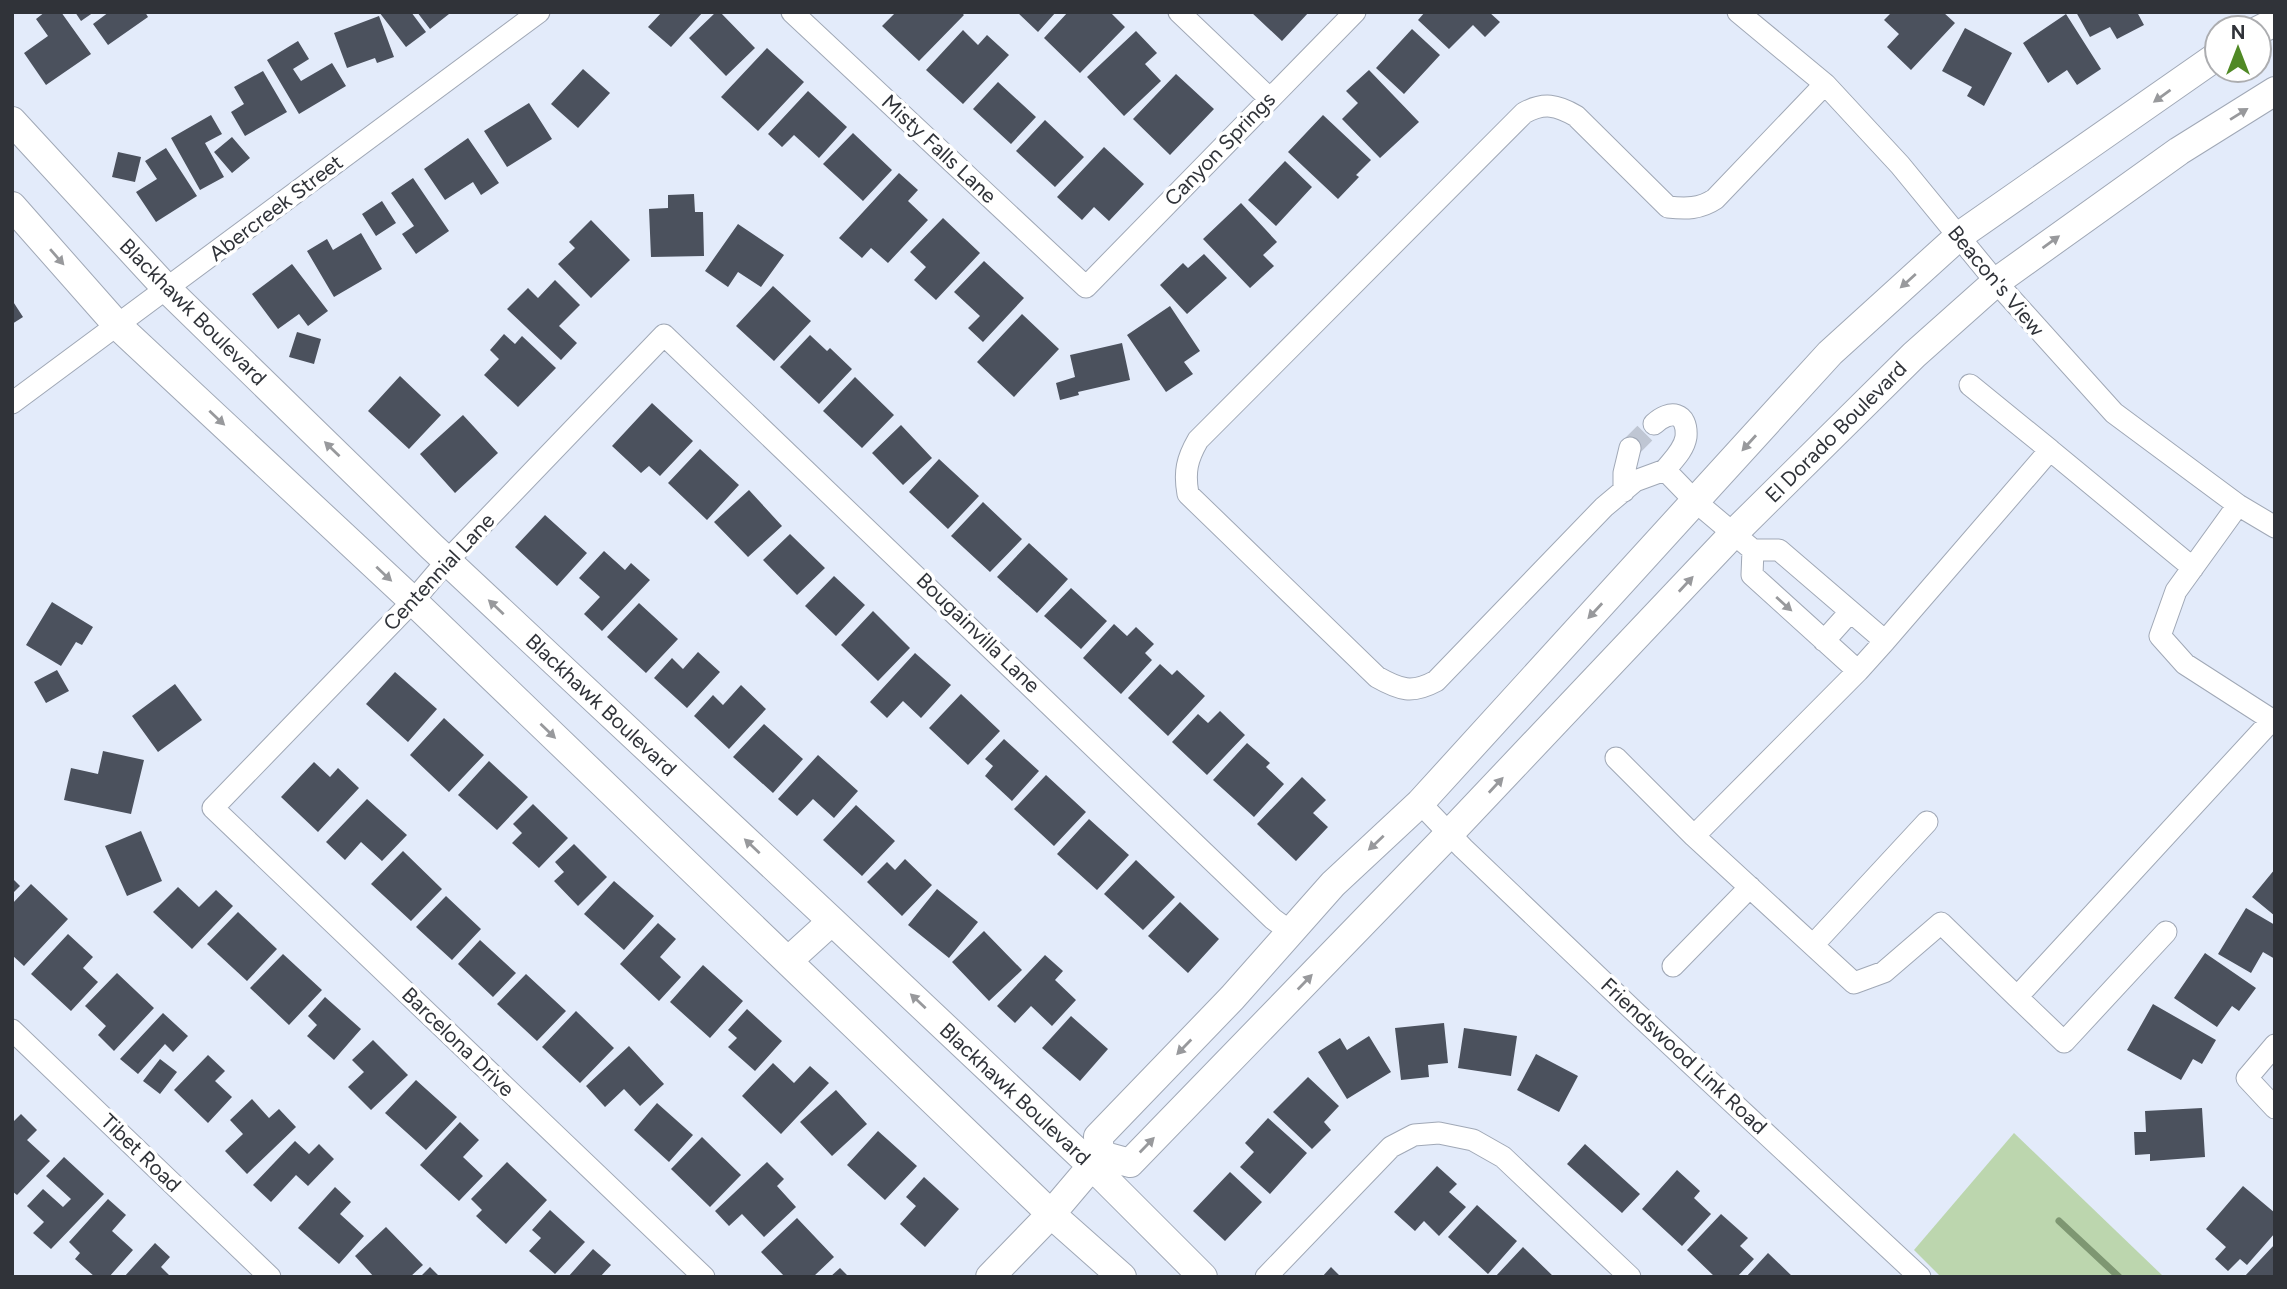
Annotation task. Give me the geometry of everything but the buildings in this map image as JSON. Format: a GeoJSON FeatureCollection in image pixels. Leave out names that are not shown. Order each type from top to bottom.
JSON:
{"type":"FeatureCollection","features":[{"type":"Feature","properties":{"kind":"main road"},"geometry":{"type":"LineString","coordinates":[[990,1277],[1051,1214],[1097,1161],[1098,1137],[1232,998],[1333,884],[1420,803],[1830,353],[1959,236],[2203,66]]}},
{"type":"Feature","properties":{"kind":"main road","name":"El Dorado Boulevard"},"geometry":{"type":"LineString","coordinates":[[1449,834],[1743,542],[1896,372],[1996,282],[2179,151],[2275,91]]}},
{"type":"Feature","properties":{"kind":"main road","name":"Blackhawk Boulevard"},"geometry":{"type":"LineString","coordinates":[[12,121],[167,289],[447,561],[832,921],[1097,1161],[1203,1277]]}},
{"type":"Feature","properties":{"kind":"main road"},"geometry":{"type":"LineString","coordinates":[[12,206],[118,326],[413,601],[1051,1214],[1122,1277]]}},
{"type":"Feature","properties":{"kind":"main road"},"geometry":{"type":"LineString","coordinates":[[1097,1161],[1130,1163],[1449,834]]}},
{"type":"Feature","properties":{"kind":"main road"},"geometry":{"type":"LineString","coordinates":[[788,961],[832,921]]}},
{"type":"Feature","properties":{"kind":"street","name":"Abercreek Street"},"geometry":{"type":"LineString","coordinates":[[12,403],[539,12]]}},
{"type":"Feature","properties":{"kind":"street","name":"Misty Falls Lane"},"geometry":{"type":"LineString","coordinates":[[792,12],[1086,287]]}},
{"type":"Feature","properties":{"kind":"street"},"geometry":{"type":"LineString","coordinates":[[1179,12],[1269,98]]}},
{"type":"Feature","properties":{"kind":"street","name":"Canyon Springs"},"geometry":{"type":"LineString","coordinates":[[1086,287],[1355,12]]}},
{"type":"Feature","properties":{"kind":"street","name":"Beacon's View"},"geometry":{"type":"LineString","coordinates":[[1750,15],[1825,84],[1900,165],[1996,282],[2114,413],[2238,505],[2275,527]]}},
{"type":"Feature","properties":{"kind":"street"},"geometry":{"type":"LineString","coordinates":[[1654,424],[1662,416],[1671,414],[1679,416],[1684,425],[1686,436],[1682,450],[1665,470],[1635,481],[1604,507],[1436,681],[1423,688],[1407,690],[1377,677],[1188,494],[1185,478],[1187,460],[1198,440],[1524,113],[1537,106],[1551,105],[1576,116],[1668,207],[1687,209],[1706,205],[1716,199],[1825,84]]}},
{"type":"Feature","properties":{"kind":"street","name":"Centennial Lane"},"geometry":{"type":"LineString","coordinates":[[213,808],[664,335]]}},
{"type":"Feature","properties":{"kind":"street","name":"Bougainvilla Lane"},"geometry":{"type":"LineString","coordinates":[[664,335],[1291,932]]}},
{"type":"Feature","properties":{"kind":"street"},"geometry":{"type":"LineString","coordinates":[[1969,384],[2193,568]]}},
{"type":"Feature","properties":{"kind":"street"},"geometry":{"type":"LineString","coordinates":[[1624,491],[1624,473],[1630,448]]}},
{"type":"Feature","properties":{"kind":"street"},"geometry":{"type":"LineString","coordinates":[[1694,836],[1858,671],[2050,450]]}},
{"type":"Feature","properties":{"kind":"street"},"geometry":{"type":"LineString","coordinates":[[1665,470],[1696,502],[1743,542],[1779,550],[1885,641]]}},
{"type":"Feature","properties":{"kind":"street"},"geometry":{"type":"LineString","coordinates":[[2017,997],[2272,720],[2185,664],[2160,636],[2176,591],[2238,505]]}},
{"type":"Feature","properties":{"kind":"street"},"geometry":{"type":"LineString","coordinates":[[1743,542],[1752,575],[1858,671]]}},
{"type":"Feature","properties":{"kind":"street"},"geometry":{"type":"LineString","coordinates":[[1824,641],[1850,612]]}},
{"type":"Feature","properties":{"kind":"street"},"geometry":{"type":"LineString","coordinates":[[1616,758],[1694,836],[1854,983],[1884,972],[1941,923],[2064,1042],[2166,932]]}},
{"type":"Feature","properties":{"kind":"street","name":"Friendswood Link Road"},"geometry":{"type":"LineString","coordinates":[[1420,803],[1449,834],[1920,1277]]}},
{"type":"Feature","properties":{"kind":"street","name":"Barcelona Drive"},"geometry":{"type":"LineString","coordinates":[[213,808],[704,1277]]}},
{"type":"Feature","properties":{"kind":"street"},"geometry":{"type":"LineString","coordinates":[[1813,945],[1927,822]]}},
{"type":"Feature","properties":{"kind":"street"},"geometry":{"type":"LineString","coordinates":[[1673,966],[1750,887]]}},
{"type":"Feature","properties":{"kind":"street","name":"Tibet Road"},"geometry":{"type":"LineString","coordinates":[[12,1030],[270,1277]]}},
{"type":"Feature","properties":{"kind":"street"},"geometry":{"type":"LineString","coordinates":[[2275,1045],[2247,1078],[2275,1108]]}},
{"type":"Feature","properties":{"kind":"street"},"geometry":{"type":"LineString","coordinates":[[1266,1277],[1391,1147],[1414,1135],[1439,1133],[1474,1140],[1503,1157],[1630,1277]]}},
{"type":"Feature","properties":{"kind":"green space"},"geometry":{"type":"Polygon","coordinates":[[[2014,1133],[2164,1277],[1941,1277],[1914,1250],[2014,1133]]]}},
{"type":"Feature","properties":{"kind":"waterway"},"geometry":{"type":"LineString","coordinates":[[2059,1221],[2119,1277]]}},
{"type":"Feature","properties":{"kind":"tunnel"},"geometry":{"type":"LineString","coordinates":[[1630,448],[1654,424]]}}]}
